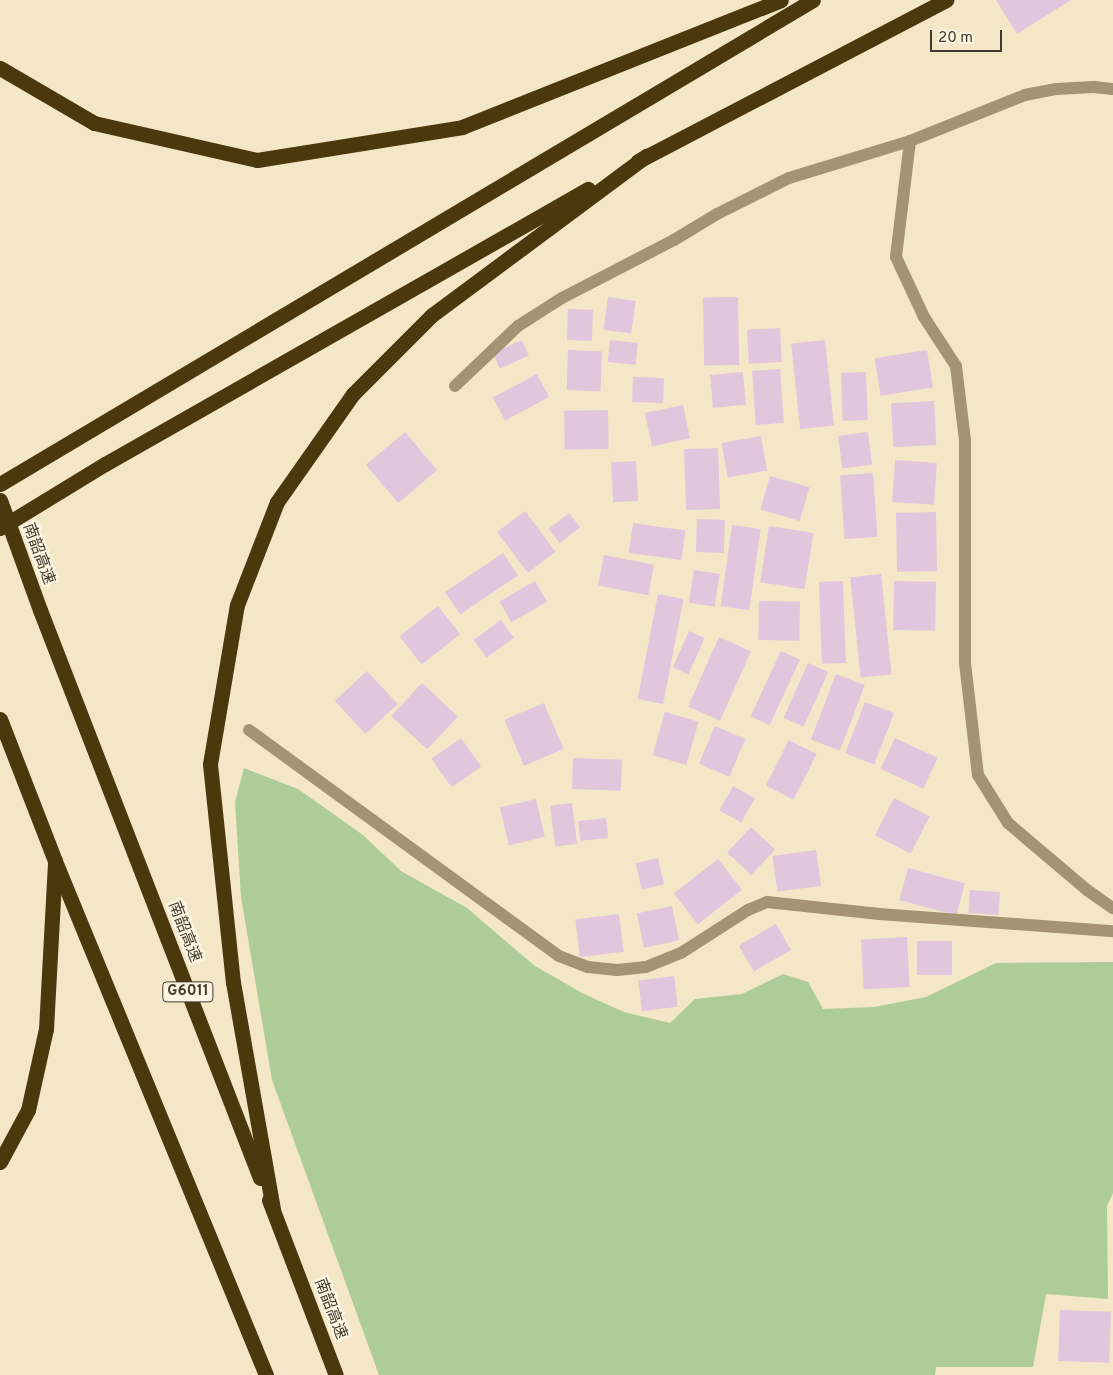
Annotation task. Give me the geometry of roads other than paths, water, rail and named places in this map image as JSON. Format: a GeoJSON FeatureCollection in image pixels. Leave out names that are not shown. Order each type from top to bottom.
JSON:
{"type":"FeatureCollection","features":[{"type":"Feature","properties":{"kind":"highway"},"geometry":{"type":"LineString","coordinates":[[0,68],[94,123],[257,160],[462,127],[781,0]]}},
{"type":"Feature","properties":{"kind":"highway"},"geometry":{"type":"LineString","coordinates":[[0,484],[813,0]]}},
{"type":"Feature","properties":{"kind":"highway"},"geometry":{"type":"LineString","coordinates":[[0,528],[104,464],[646,156],[946,0]]}},
{"type":"Feature","properties":{"kind":"highway"},"geometry":{"type":"LineString","coordinates":[[272,1209],[233,983],[210,764],[237,604],[277,502],[353,394],[432,315],[646,156]]}},
{"type":"Feature","properties":{"kind":"highway","name":"南韶高速"},"geometry":{"type":"LineString","coordinates":[[0,500],[40,610],[336,1375]]}},
{"type":"Feature","properties":{"kind":"highway"},"geometry":{"type":"LineString","coordinates":[[0,719],[55,861],[266,1375]]}},
{"type":"Feature","properties":{"kind":"highway"},"geometry":{"type":"LineString","coordinates":[[0,1162],[28,1110],[46,1029],[55,861]]}},
{"type":"Feature","properties":{"kind":"street"},"geometry":{"type":"LineString","coordinates":[[455,386],[518,326],[562,298],[789,178],[910,141],[1025,95],[1056,89],[1094,87],[1113,89]]}},
{"type":"Feature","properties":{"kind":"street"},"geometry":{"type":"LineString","coordinates":[[910,141],[896,257],[924,318],[956,366],[965,440],[965,663],[978,775],[1008,824],[1087,890],[1113,908]]}},
{"type":"Feature","properties":{"kind":"street"},"geometry":{"type":"LineString","coordinates":[[249,730],[552,951],[588,966],[617,970],[646,966],[681,953],[748,910],[768,902],[879,914],[1113,931]]}}]}
